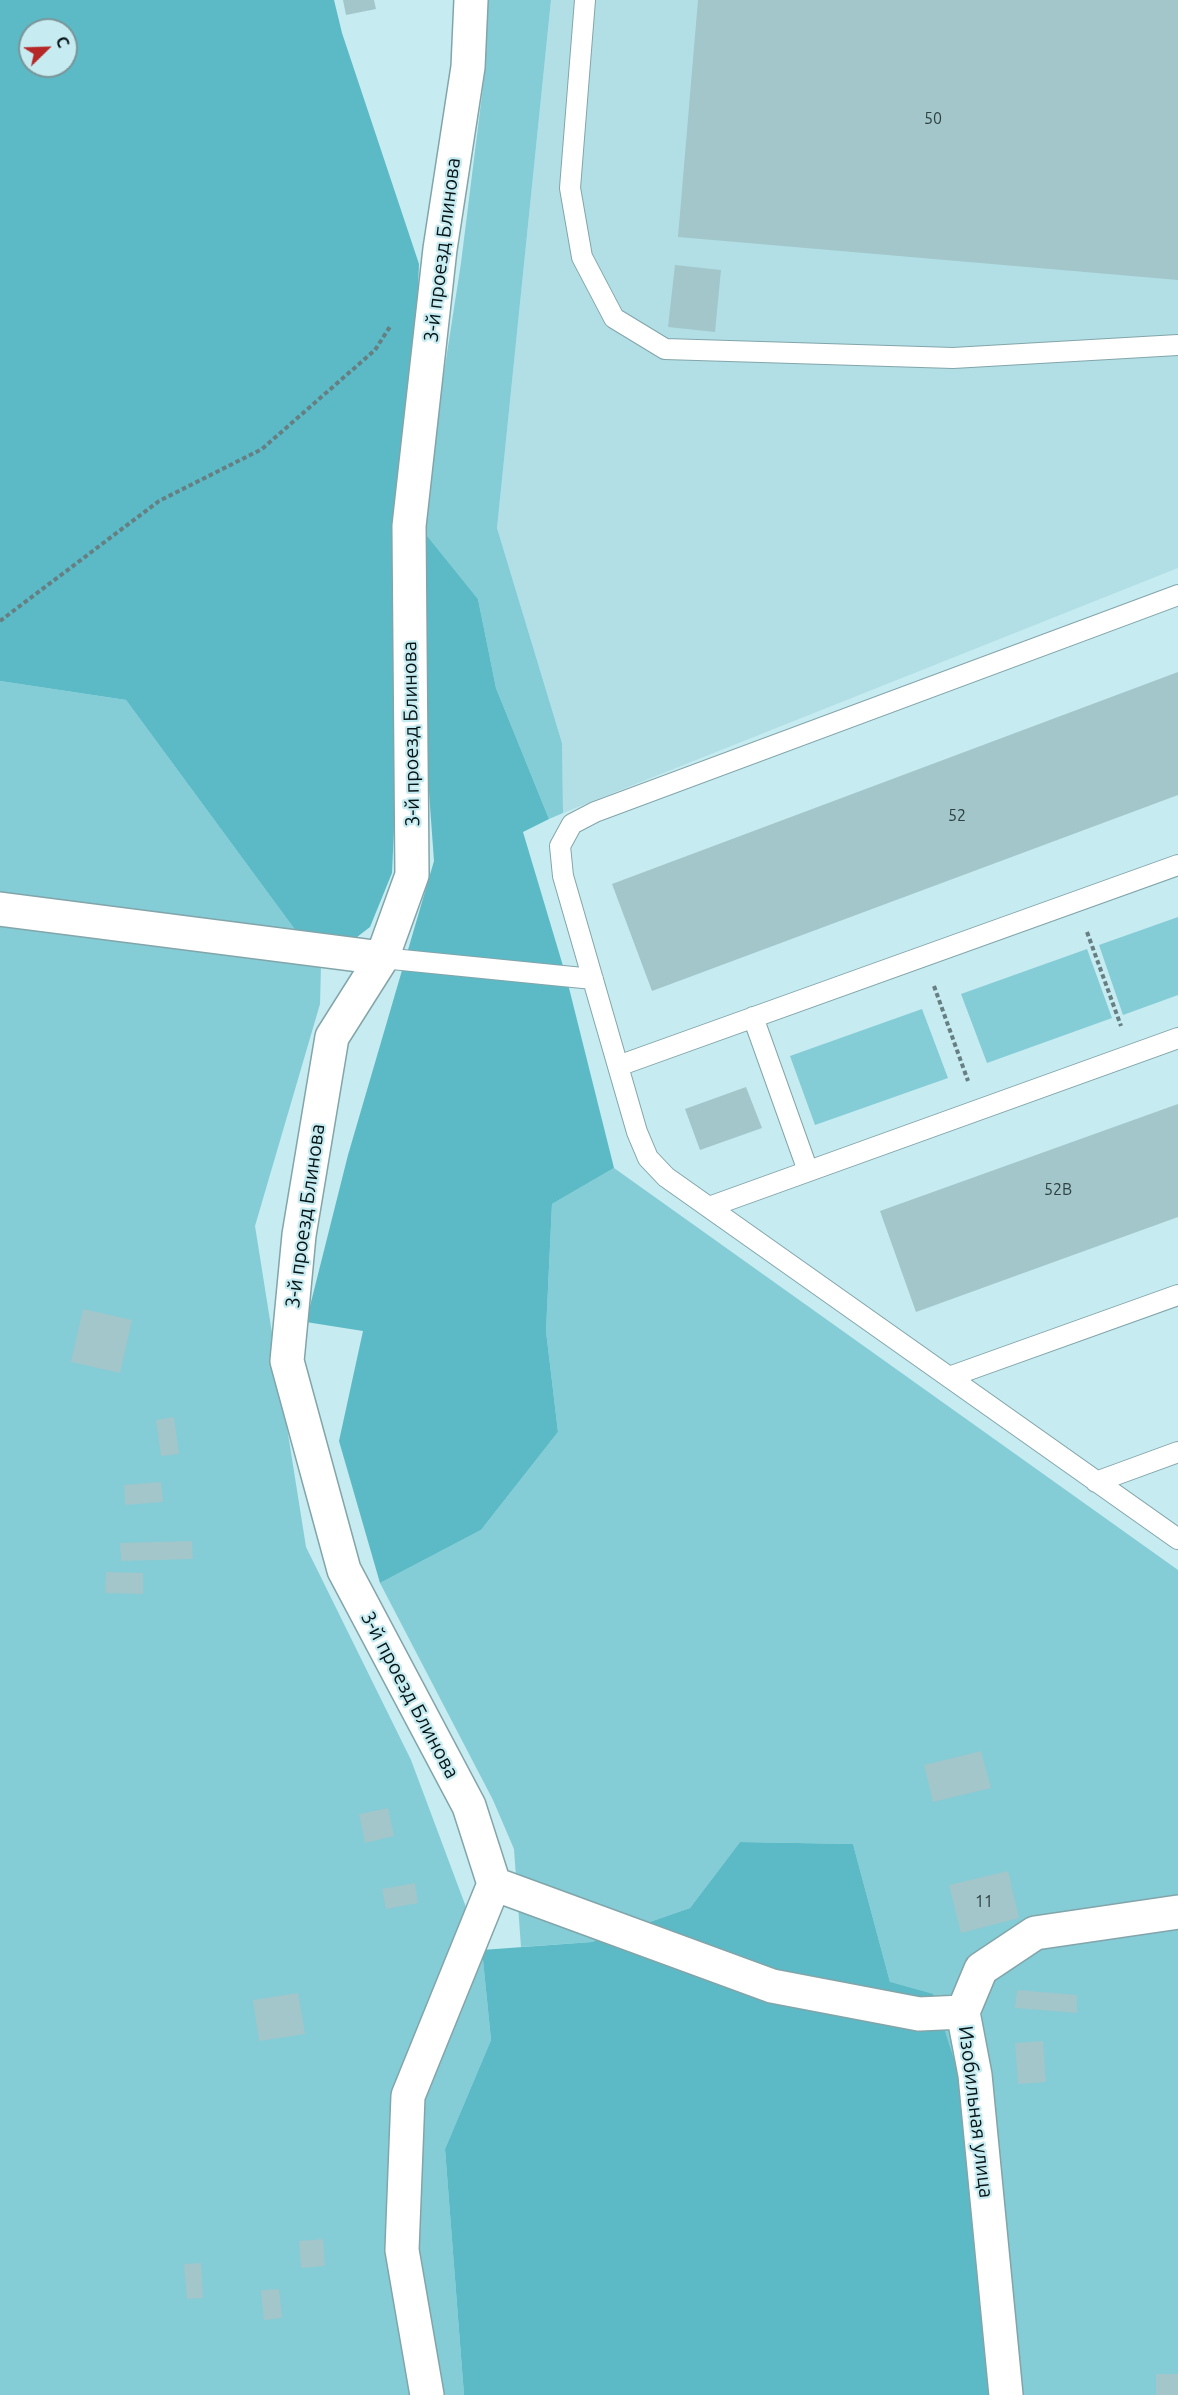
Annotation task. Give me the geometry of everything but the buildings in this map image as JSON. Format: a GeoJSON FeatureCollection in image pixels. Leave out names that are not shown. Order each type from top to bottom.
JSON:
{"type":"FeatureCollection","features":[{"type":"Feature","properties":{"kind":"street","name":"3-й проезд Блинова"},"geometry":{"type":"LineString","coordinates":[[471,0],[468,67],[440,249],[409,526],[412,875],[382,958],[332,1037],[299,1235],[288,1361],[344,1570],[470,1806],[494,1884]]}},
{"type":"Feature","properties":{"kind":"street"},"geometry":{"type":"LineString","coordinates":[[0,909],[382,958]]}},
{"type":"Feature","properties":{"kind":"street"},"geometry":{"type":"LineString","coordinates":[[427,2395],[402,2250],[408,2096],[494,1884],[772,1986],[919,2013],[963,2013]]}},
{"type":"Feature","properties":{"kind":"street","name":"Изобильная улица"},"geometry":{"type":"LineString","coordinates":[[1006,2395],[975,2075],[963,2013],[981,1969],[1035,1933],[1178,1912]]}},
{"type":"Feature","properties":{"kind":"lane"},"geometry":{"type":"LineString","coordinates":[[585,0],[570,188],[582,257],[614,318],[665,349],[953,358],[1178,345]]}},
{"type":"Feature","properties":{"kind":"lane"},"geometry":{"type":"LineString","coordinates":[[1178,595],[595,812],[572,824],[560,846],[563,876],[637,1132],[648,1158],[666,1177],[1178,1539]]}},
{"type":"Feature","properties":{"kind":"lane"},"geometry":{"type":"LineString","coordinates":[[618,1066],[1178,864]]}},
{"type":"Feature","properties":{"kind":"lane"},"geometry":{"type":"LineString","coordinates":[[382,958],[593,979]]}},
{"type":"Feature","properties":{"kind":"lane"},"geometry":{"type":"LineString","coordinates":[[753,1017],[808,1171]]}},
{"type":"Feature","properties":{"kind":"lane"},"geometry":{"type":"LineString","coordinates":[[709,1207],[1178,1038]]}},
{"type":"Feature","properties":{"kind":"lane"},"geometry":{"type":"LineString","coordinates":[[949,1377],[1178,1295]]}},
{"type":"Feature","properties":{"kind":"lane"},"geometry":{"type":"LineString","coordinates":[[1096,1482],[1178,1452]]}},
{"type":"Feature","properties":{"kind":"path"},"geometry":{"type":"LineString","coordinates":[[0,621],[159,501],[262,449],[375,350],[392,323]]}},
{"type":"Feature","properties":{"kind":"path"},"geometry":{"type":"LineString","coordinates":[[1076,901],[1131,1055]]}},
{"type":"Feature","properties":{"kind":"path"},"geometry":{"type":"LineString","coordinates":[[924,956],[979,1110]]}},
{"type":"Feature","properties":{"kind":"shaded area"},"geometry":{"type":"Polygon","coordinates":[[[0,0],[334,0],[342,33],[419,264],[392,873],[370,927],[321,965],[126,700],[0,681],[0,0]]]}},
{"type":"Feature","properties":{"kind":"shaded area"},"geometry":{"type":"Polygon","coordinates":[[[485,0],[551,0],[497,528],[562,743],[563,813],[549,819],[496,688],[478,599],[420,527],[461,263],[485,71],[485,0]]]}},
{"type":"Feature","properties":{"kind":"shaded area"},"geometry":{"type":"Polygon","coordinates":[[[551,0],[1178,0],[1178,568],[563,813],[562,743],[497,528],[551,0]]]}},
{"type":"Feature","properties":{"kind":"shaded area"},"geometry":{"type":"Polygon","coordinates":[[[420,527],[478,599],[496,688],[549,819],[523,832],[566,976],[614,1168],[552,1204],[546,1331],[558,1432],[481,1530],[380,1583],[339,1441],[363,1331],[306,1322],[348,1155],[434,861],[420,668],[420,527]]]}},
{"type":"Feature","properties":{"kind":"shaded area"},"geometry":{"type":"Polygon","coordinates":[[[0,681],[126,700],[321,965],[320,1004],[255,1226],[306,1547],[411,1760],[482,1950],[491,2040],[445,2149],[464,2395],[0,2395],[0,681]]]}},
{"type":"Feature","properties":{"kind":"shaded area"},"geometry":{"type":"Polygon","coordinates":[[[1178,917],[1178,995],[1123,1015],[1099,945],[1178,917]]]}},
{"type":"Feature","properties":{"kind":"shaded area"},"geometry":{"type":"Polygon","coordinates":[[[1087,949],[1112,1018],[987,1063],[961,994],[1087,949]]]}},
{"type":"Feature","properties":{"kind":"shaded area"},"geometry":{"type":"Polygon","coordinates":[[[922,1009],[948,1078],[815,1125],[790,1056],[922,1009]]]}},
{"type":"Feature","properties":{"kind":"shaded area"},"geometry":{"type":"Polygon","coordinates":[[[614,1168],[1178,1570],[1178,2395],[989,2395],[959,2075],[890,1982],[853,1844],[740,1842],[690,1908],[592,1942],[521,1947],[514,1849],[493,1800],[380,1583],[481,1530],[558,1432],[546,1331],[552,1204],[614,1168]]]}},
{"type":"Feature","properties":{"kind":"shaded area"},"geometry":{"type":"Polygon","coordinates":[[[740,1842],[853,1844],[890,1982],[933,1994],[959,2075],[989,2395],[464,2395],[445,2149],[491,2040],[482,1950],[592,1942],[690,1908],[740,1842]]]}}]}
